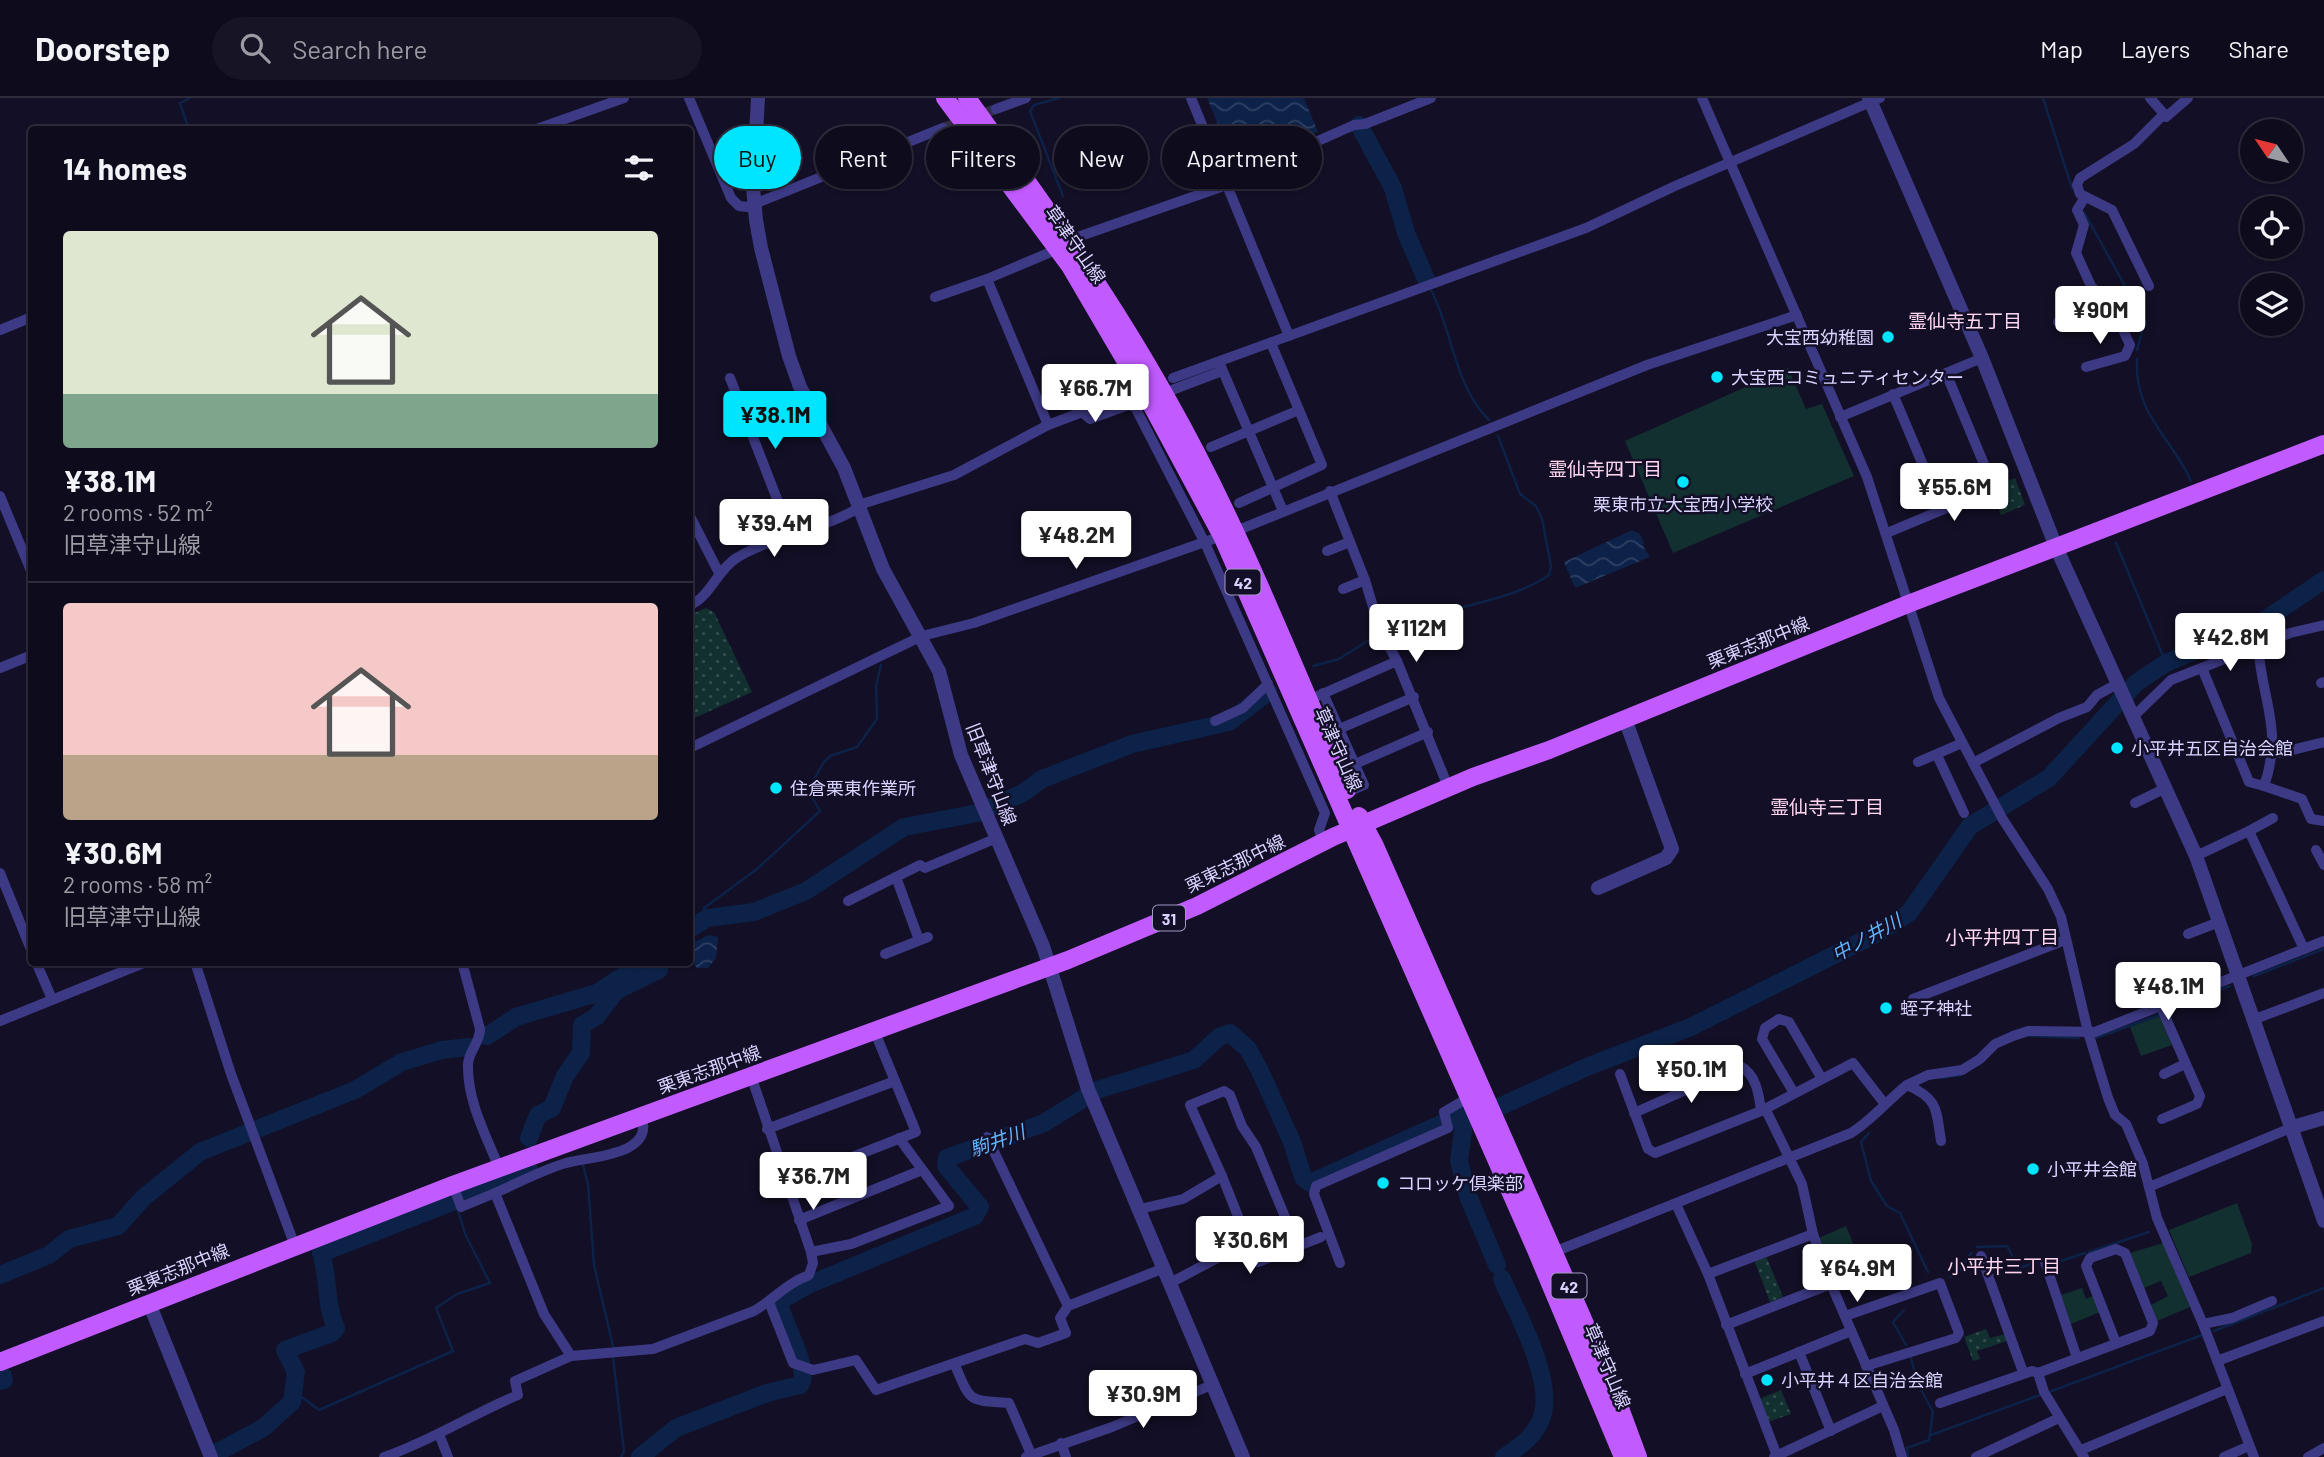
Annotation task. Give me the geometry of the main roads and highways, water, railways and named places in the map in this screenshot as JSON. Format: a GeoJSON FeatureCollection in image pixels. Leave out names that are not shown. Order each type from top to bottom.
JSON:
{"type":"FeatureCollection","features":[{"type":"Feature","properties":{"kind":"main road","name":"草津守山線"},"geometry":{"type":"LineString","coordinates":[[945,98],[1064,245],[1168,385],[1229,534],[1475,1100],[1554,1252],[1608,1376],[1638,1457]]}},
{"type":"Feature","properties":{"kind":"main road","name":"草津守山線"},"geometry":{"type":"LineString","coordinates":[[967,98],[1064,245],[1109,329],[1229,534],[1317,696],[1348,792],[1356,827]]}},
{"type":"Feature","properties":{"kind":"main road","name":"栗東志那中線"},"geometry":{"type":"LineString","coordinates":[[0,1362],[453,1185],[1051,967],[1197,906],[1356,827],[1908,604],[2324,444]]}},
{"type":"Feature","properties":{"kind":"main road","name":"草津守山線"},"geometry":{"type":"LineString","coordinates":[[1488,1122],[1623,1457]]}},
{"type":"Feature","properties":{"kind":"water"},"geometry":{"type":"Polygon","coordinates":[[[1207,98],[1304,98],[1316,126],[1219,126],[1207,98]]]}},
{"type":"Feature","properties":{"kind":"water"},"geometry":{"type":"Polygon","coordinates":[[[1632,530],[1640,534],[1644,543],[1642,544],[1650,557],[1575,588],[1564,562],[1632,530]]]}},
{"type":"Feature","properties":{"kind":"water"},"geometry":{"type":"Polygon","coordinates":[[[709,935],[718,937],[716,958],[708,968],[697,968],[693,963],[693,943],[709,935]]]}},
{"type":"Feature","properties":{"kind":"waterway"},"geometry":{"type":"LineString","coordinates":[[188,126],[180,103],[190,98]]}},
{"type":"Feature","properties":{"kind":"waterway"},"geometry":{"type":"LineString","coordinates":[[1059,98],[1034,105],[1030,111],[1063,196]]}},
{"type":"Feature","properties":{"kind":"waterway"},"geometry":{"type":"LineString","coordinates":[[2043,98],[2072,188]]}},
{"type":"Feature","properties":{"kind":"waterway"},"geometry":{"type":"LineString","coordinates":[[1359,125],[1393,188],[1406,233],[1426,279]]}},
{"type":"Feature","properties":{"kind":"waterway"},"geometry":{"type":"LineString","coordinates":[[2084,212],[2145,322],[2137,350]]}},
{"type":"Feature","properties":{"kind":"waterway"},"geometry":{"type":"LineString","coordinates":[[1431,290],[1468,391],[1489,420]]}},
{"type":"Feature","properties":{"kind":"waterway"},"geometry":{"type":"LineString","coordinates":[[2137,359],[2141,395],[2147,410],[2191,481]]}},
{"type":"Feature","properties":{"kind":"waterway"},"geometry":{"type":"LineString","coordinates":[[1387,633],[1442,613],[1514,593],[1549,575],[1551,566],[1542,519],[1536,506],[1520,494],[1498,436]]}},
{"type":"Feature","properties":{"kind":"waterway"},"geometry":{"type":"LineString","coordinates":[[2116,543],[2166,663]]}},
{"type":"Feature","properties":{"kind":"waterway","name":"中ノ井川"},"geometry":{"type":"LineString","coordinates":[[1477,1117],[1589,1066],[1691,1027],[1880,932],[1909,913],[1970,826],[2049,778],[2136,683],[2166,663],[2259,624],[2324,580]]}},
{"type":"Feature","properties":{"kind":"waterway"},"geometry":{"type":"LineString","coordinates":[[1313,666],[1339,659],[1377,635]]}},
{"type":"Feature","properties":{"kind":"waterway"},"geometry":{"type":"LineString","coordinates":[[707,918],[704,908],[757,869],[820,811],[808,790],[824,762],[830,756],[857,747],[877,719],[876,686],[881,665]]}},
{"type":"Feature","properties":{"kind":"waterway"},"geometry":{"type":"LineString","coordinates":[[693,927],[707,918],[754,912],[806,891],[904,827],[978,813],[1023,793],[1042,779],[1132,744],[1229,722],[1268,692]]}},
{"type":"Feature","properties":{"kind":"waterway"},"geometry":{"type":"LineString","coordinates":[[2254,976],[2324,949]]}},
{"type":"Feature","properties":{"kind":"waterway"},"geometry":{"type":"LineString","coordinates":[[487,1036],[516,1017],[597,993],[638,966]]}},
{"type":"Feature","properties":{"kind":"waterway"},"geometry":{"type":"LineString","coordinates":[[529,1138],[538,1115],[552,1108],[565,1076],[581,1053],[582,1025],[596,1017],[616,991],[659,970]]}},
{"type":"Feature","properties":{"kind":"waterway"},"geometry":{"type":"LineString","coordinates":[[2169,1010],[2230,986]]}},
{"type":"Feature","properties":{"kind":"waterway"},"geometry":{"type":"LineString","coordinates":[[2093,1039],[2159,1015]]}},
{"type":"Feature","properties":{"kind":"waterway","name":"駒井川"},"geometry":{"type":"LineString","coordinates":[[640,1457],[676,1428],[767,1393],[800,1385],[803,1378],[802,1368],[779,1301],[808,1285],[975,1216],[980,1207],[946,1166],[947,1158],[1044,1123],[1097,1090],[1194,1060],[1219,1037],[1230,1033],[1248,1049],[1292,1142],[1303,1177],[1310,1183],[1461,1115],[1464,1123]]}},
{"type":"Feature","properties":{"kind":"waterway"},"geometry":{"type":"LineString","coordinates":[[2029,1036],[2079,1038]]}},
{"type":"Feature","properties":{"kind":"waterway"},"geometry":{"type":"LineString","coordinates":[[0,1275],[49,1255],[69,1239],[118,1226],[143,1198],[200,1152],[355,1090],[402,1062],[442,1050],[468,1047]]}},
{"type":"Feature","properties":{"kind":"waterway"},"geometry":{"type":"LineString","coordinates":[[1941,1078],[1961,1075]]}},
{"type":"Feature","properties":{"kind":"waterway","name":"中ノ井川"},"geometry":{"type":"LineString","coordinates":[[1464,1123],[1459,1161],[1468,1196],[1497,1265]]}},
{"type":"Feature","properties":{"kind":"waterway"},"geometry":{"type":"LineString","coordinates":[[1869,1133],[1861,1142],[1871,1181],[1887,1206],[1900,1213],[1928,1272]]}},
{"type":"Feature","properties":{"kind":"waterway"},"geometry":{"type":"LineString","coordinates":[[583,1165],[588,1184],[594,1265],[613,1346]]}},
{"type":"Feature","properties":{"kind":"waterway"},"geometry":{"type":"LineString","coordinates":[[466,1196],[530,1171]]}},
{"type":"Feature","properties":{"kind":"waterway"},"geometry":{"type":"LineString","coordinates":[[219,1457],[216,1453],[263,1428],[292,1402],[296,1372],[285,1350],[332,1333],[336,1328],[330,1310],[321,1253],[457,1200]]}},
{"type":"Feature","properties":{"kind":"waterway"},"geometry":{"type":"LineString","coordinates":[[295,1397],[303,1398],[319,1410],[453,1351],[436,1308],[457,1294],[490,1283],[465,1234],[458,1210]]}},
{"type":"Feature","properties":{"kind":"waterway"},"geometry":{"type":"LineString","coordinates":[[2089,1252],[2149,1232]]}},
{"type":"Feature","properties":{"kind":"waterway"},"geometry":{"type":"LineString","coordinates":[[1977,1247],[2007,1246],[2019,1268],[2050,1258],[2052,1264],[2085,1253]]}},
{"type":"Feature","properties":{"kind":"waterway"},"geometry":{"type":"LineString","coordinates":[[1950,1277],[1958,1273],[1971,1253]]}},
{"type":"Feature","properties":{"kind":"waterway","name":"中ノ井川"},"geometry":{"type":"LineString","coordinates":[[1502,1279],[1538,1363],[1544,1398],[1541,1420],[1533,1433],[1504,1457]]}},
{"type":"Feature","properties":{"kind":"waterway"},"geometry":{"type":"LineString","coordinates":[[2214,1331],[2324,1288]]}},
{"type":"Feature","properties":{"kind":"waterway"},"geometry":{"type":"LineString","coordinates":[[1904,1310],[1893,1322],[1906,1345]]}},
{"type":"Feature","properties":{"kind":"waterway"},"geometry":{"type":"LineString","coordinates":[[2049,1392],[2202,1335]]}},
{"type":"Feature","properties":{"kind":"waterway"},"geometry":{"type":"LineString","coordinates":[[1908,1457],[1907,1448],[1929,1440],[1933,1412],[1918,1384],[1910,1355]]}},
{"type":"Feature","properties":{"kind":"waterway"},"geometry":{"type":"LineString","coordinates":[[613,1356],[624,1452],[621,1457]]}},
{"type":"Feature","properties":{"kind":"waterway"},"geometry":{"type":"LineString","coordinates":[[0,1381],[4,1380],[3,1376]]}},
{"type":"Feature","properties":{"kind":"waterway"},"geometry":{"type":"LineString","coordinates":[[1931,1435],[2040,1395]]}},
{"type":"Feature","properties":{"kind":"tunnel"},"geometry":{"type":"LineString","coordinates":[[949,126],[996,109]]}},
{"type":"Feature","properties":{"kind":"place","name":"大宝西幼稚園"},"geometry":{"type":"Point","coordinates":[1888,337]}},
{"type":"Feature","properties":{"kind":"place","name":"大宝西コミュニティセンター"},"geometry":{"type":"Point","coordinates":[1717,377]}},
{"type":"Feature","properties":{"kind":"place","name":"栗東市立大宝西小学校"},"geometry":{"type":"Point","coordinates":[1683,482]}},
{"type":"Feature","properties":{"kind":"place","name":"小平井五区自治会館"},"geometry":{"type":"Point","coordinates":[2117,748]}},
{"type":"Feature","properties":{"kind":"place","name":"住倉栗東作業所"},"geometry":{"type":"Point","coordinates":[776,788]}},
{"type":"Feature","properties":{"kind":"place","name":"蛭子神社"},"geometry":{"type":"Point","coordinates":[1886,1008]}},
{"type":"Feature","properties":{"kind":"place","name":"小平井会館"},"geometry":{"type":"Point","coordinates":[2033,1169]}},
{"type":"Feature","properties":{"kind":"place","name":"コロッケ倶楽部"},"geometry":{"type":"Point","coordinates":[1383,1183]}},
{"type":"Feature","properties":{"kind":"place","name":"小平井４区自治会館"},"geometry":{"type":"Point","coordinates":[1767,1380]}},
{"type":"Feature","properties":{"kind":"district","name":"霊仙寺五丁目"},"geometry":{"type":"Point","coordinates":[1965,320]}},
{"type":"Feature","properties":{"kind":"district","name":"霊仙寺四丁目"},"geometry":{"type":"Point","coordinates":[1605,468]}},
{"type":"Feature","properties":{"kind":"district","name":"霊仙寺三丁目"},"geometry":{"type":"Point","coordinates":[1827,806]}},
{"type":"Feature","properties":{"kind":"district","name":"小平井四丁目"},"geometry":{"type":"Point","coordinates":[2002,936]}},
{"type":"Feature","properties":{"kind":"district","name":"小平井三丁目"},"geometry":{"type":"Point","coordinates":[2004,1265]}}]}
